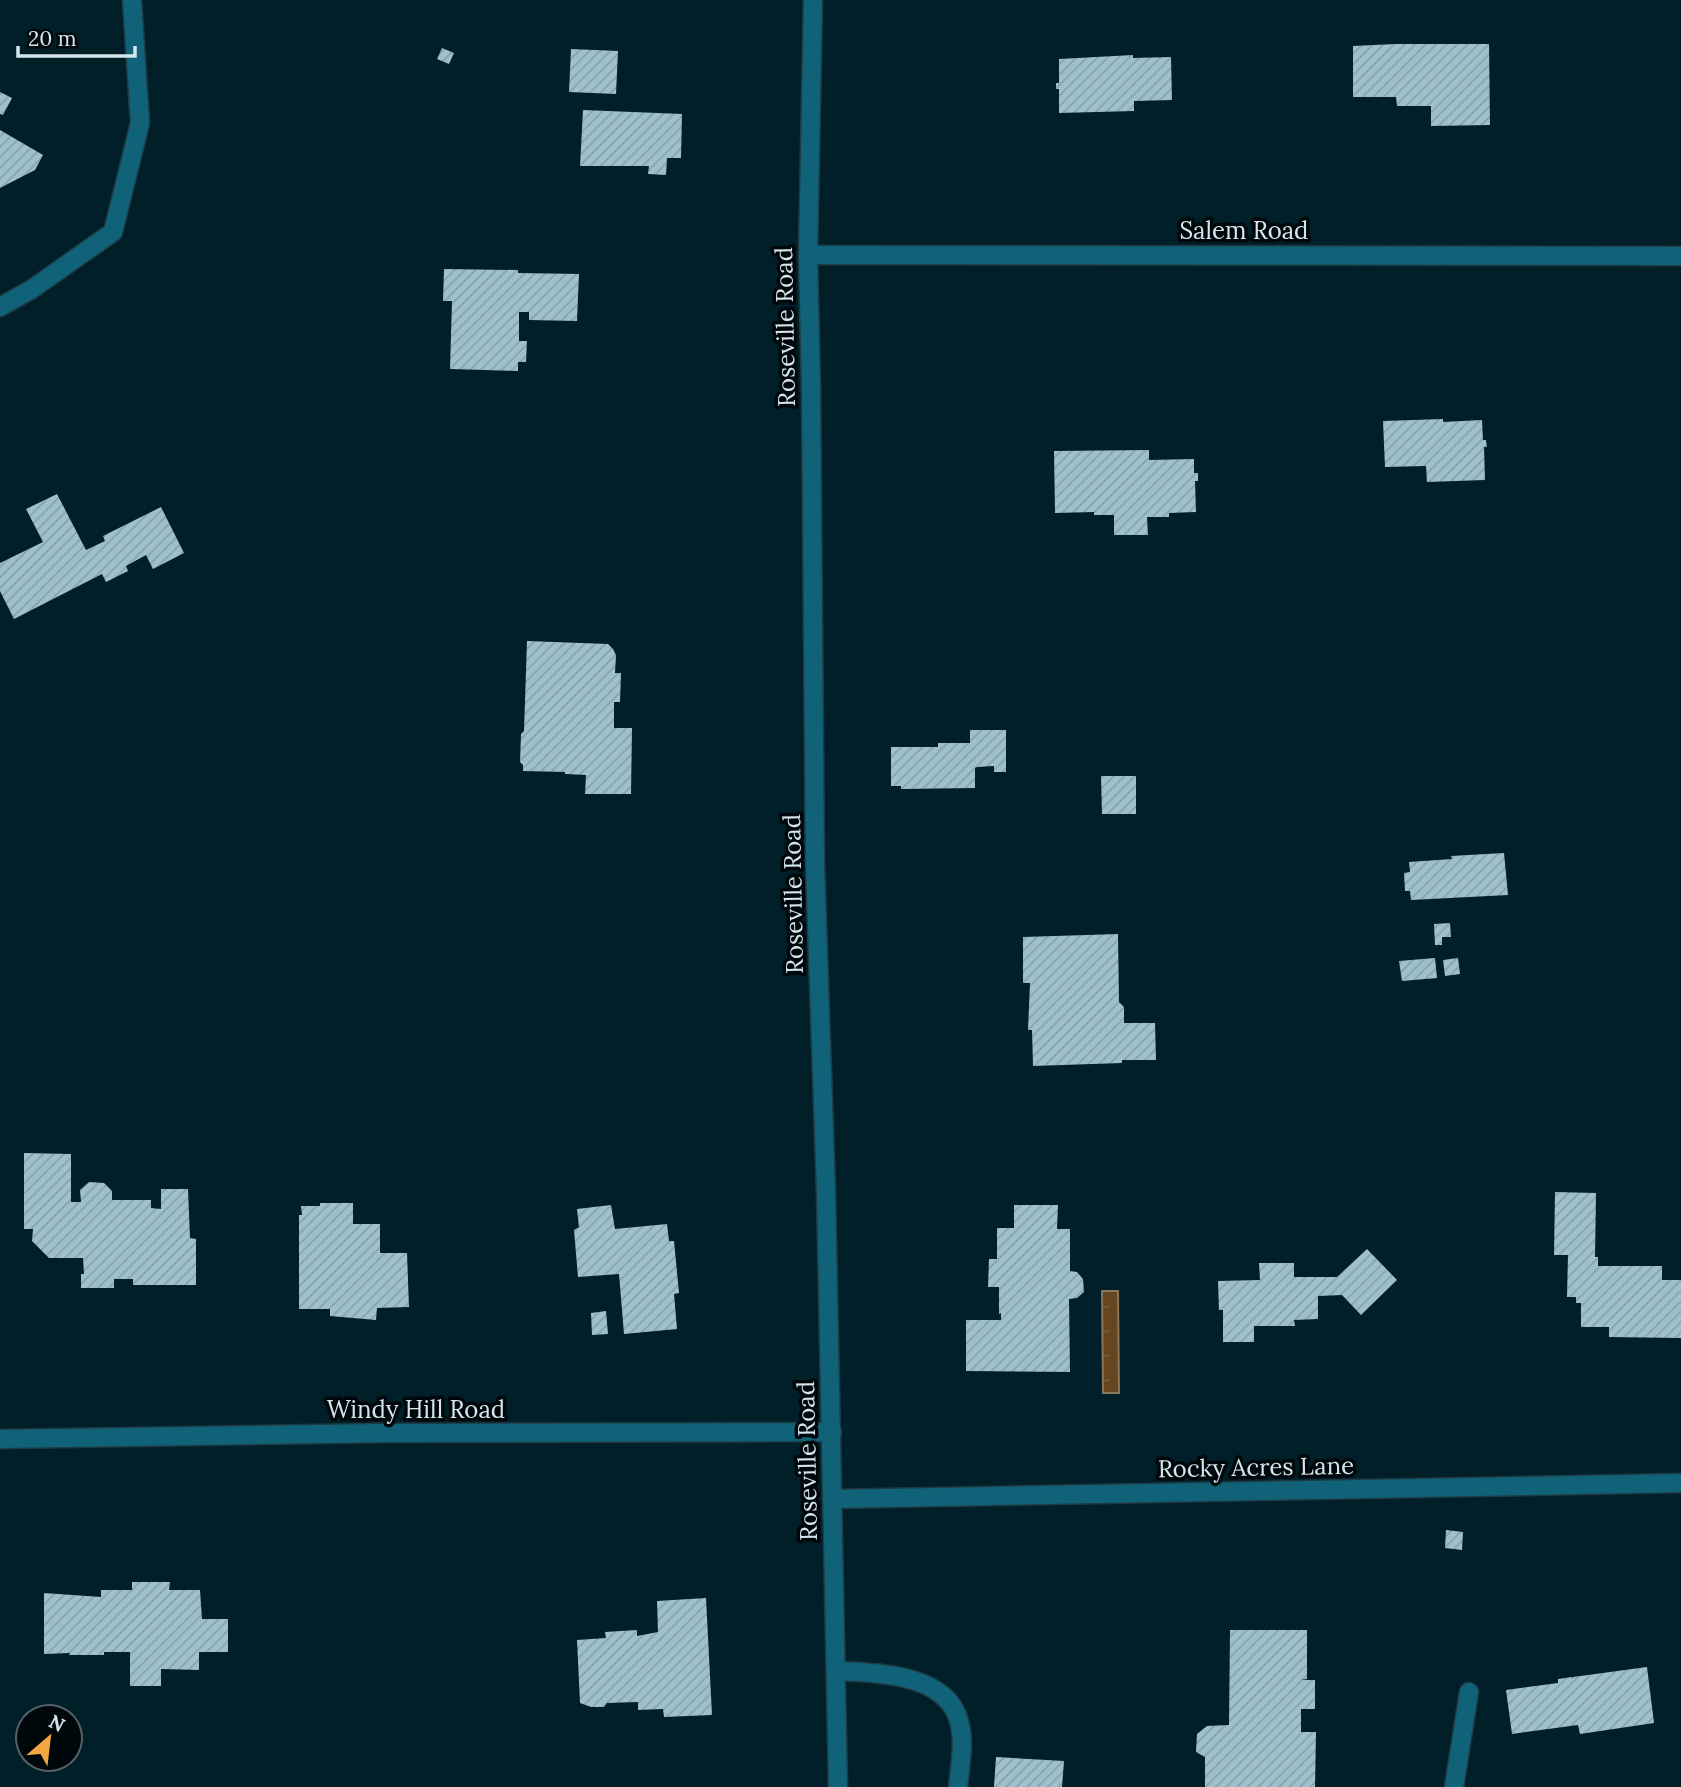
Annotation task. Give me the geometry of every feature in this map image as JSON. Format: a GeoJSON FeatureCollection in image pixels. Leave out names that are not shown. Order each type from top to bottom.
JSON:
{"type":"FeatureCollection","features":[{"type":"Feature","properties":{"kind":"street"},"geometry":{"type":"LineString","coordinates":[[0,307],[32,289],[113,232],[140,122],[132,0]]}},
{"type":"Feature","properties":{"kind":"street","name":"Roseville Road"},"geometry":{"type":"LineString","coordinates":[[813,0],[808,255],[812,402],[815,864],[832,1432],[838,1787]]}},
{"type":"Feature","properties":{"kind":"street","name":"Salem Road"},"geometry":{"type":"LineString","coordinates":[[808,255],[1681,256]]}},
{"type":"Feature","properties":{"kind":"street","name":"Windy Hill Road"},"geometry":{"type":"LineString","coordinates":[[0,1439],[383,1433],[832,1432]]}},
{"type":"Feature","properties":{"kind":"street","name":"Rocky Acres Lane"},"geometry":{"type":"LineString","coordinates":[[832,1499],[1681,1483]]}},
{"type":"Feature","properties":{"kind":"street"},"geometry":{"type":"LineString","coordinates":[[836,1671],[904,1676],[945,1697],[955,1709],[962,1737],[958,1787]]}},
{"type":"Feature","properties":{"kind":"street"},"geometry":{"type":"LineString","coordinates":[[1454,1787],[1468,1692]]}},
{"type":"Feature","properties":{"kind":"water"},"geometry":{"type":"Polygon","coordinates":[[[1102,1291],[1118,1291],[1119,1393],[1103,1393],[1102,1291]]]}},
{"type":"Feature","properties":{"kind":"building"},"geometry":{"type":"Polygon","coordinates":[[[1489,44],[1490,125],[1431,126],[1431,106],[1397,106],[1396,97],[1353,97],[1353,46],[1489,44]]]}},
{"type":"Feature","properties":{"kind":"building"},"geometry":{"type":"Polygon","coordinates":[[[442,48],[454,53],[449,64],[437,59],[442,48]]]}},
{"type":"Feature","properties":{"kind":"building"},"geometry":{"type":"Polygon","coordinates":[[[571,49],[618,51],[616,94],[569,92],[571,49]]]}},
{"type":"Feature","properties":{"kind":"building"},"geometry":{"type":"Polygon","coordinates":[[[1133,55],[1133,58],[1171,57],[1172,100],[1134,101],[1134,111],[1059,113],[1059,89],[1056,89],[1056,83],[1059,83],[1059,59],[1133,55]]]}},
{"type":"Feature","properties":{"kind":"building"},"geometry":{"type":"Polygon","coordinates":[[[0,92],[12,98],[3,115],[0,114],[0,92]]]}},
{"type":"Feature","properties":{"kind":"building"},"geometry":{"type":"Polygon","coordinates":[[[583,110],[682,114],[681,158],[667,158],[666,175],[648,174],[649,166],[580,166],[583,110]]]}},
{"type":"Feature","properties":{"kind":"building"},"geometry":{"type":"Polygon","coordinates":[[[0,130],[43,155],[35,170],[0,188],[0,130]]]}},
{"type":"Feature","properties":{"kind":"building"},"geometry":{"type":"Polygon","coordinates":[[[444,269],[579,274],[577,321],[529,320],[529,312],[519,312],[519,341],[527,341],[526,362],[518,362],[518,371],[450,369],[452,301],[443,301],[444,269]]]}},
{"type":"Feature","properties":{"kind":"building"},"geometry":{"type":"Polygon","coordinates":[[[1443,419],[1443,422],[1482,420],[1483,440],[1486,440],[1487,447],[1484,447],[1485,480],[1427,482],[1426,466],[1385,467],[1383,421],[1443,419]]]}},
{"type":"Feature","properties":{"kind":"building"},"geometry":{"type":"Polygon","coordinates":[[[1149,450],[1149,460],[1194,459],[1194,473],[1198,473],[1198,481],[1195,481],[1196,512],[1169,513],[1169,517],[1147,517],[1148,535],[1114,535],[1114,515],[1094,515],[1094,512],[1055,513],[1054,451],[1149,450]]]}},
{"type":"Feature","properties":{"kind":"building"},"geometry":{"type":"Polygon","coordinates":[[[57,494],[86,550],[105,541],[103,536],[161,507],[184,553],[153,569],[146,555],[126,566],[128,571],[106,582],[102,574],[14,619],[0,591],[0,563],[43,542],[26,509],[57,494]]]}},
{"type":"Feature","properties":{"kind":"building"},"geometry":{"type":"Polygon","coordinates":[[[527,641],[608,644],[613,649],[616,655],[615,673],[621,673],[620,702],[614,702],[614,728],[632,728],[631,794],[585,794],[586,775],[523,771],[520,762],[521,734],[524,731],[527,641]]]}},
{"type":"Feature","properties":{"kind":"building"},"geometry":{"type":"Polygon","coordinates":[[[970,730],[1006,730],[1006,772],[994,772],[994,766],[975,768],[975,788],[901,789],[901,786],[891,786],[891,747],[938,747],[938,743],[970,743],[970,730]]]}},
{"type":"Feature","properties":{"kind":"building"},"geometry":{"type":"Polygon","coordinates":[[[1101,776],[1136,776],[1136,814],[1102,814],[1101,776]]]}},
{"type":"Feature","properties":{"kind":"building"},"geometry":{"type":"Polygon","coordinates":[[[1504,853],[1508,895],[1411,900],[1410,891],[1405,891],[1404,873],[1410,872],[1409,862],[1504,853]]]}},
{"type":"Feature","properties":{"kind":"building"},"geometry":{"type":"Polygon","coordinates":[[[1450,923],[1451,937],[1442,937],[1442,945],[1435,945],[1434,924],[1450,923]]]}},
{"type":"Feature","properties":{"kind":"building"},"geometry":{"type":"Polygon","coordinates":[[[1118,934],[1119,1002],[1124,1007],[1124,1023],[1155,1023],[1156,1060],[1033,1066],[1032,1030],[1028,1030],[1030,983],[1023,983],[1023,937],[1118,934]]]}},
{"type":"Feature","properties":{"kind":"building"},"geometry":{"type":"Polygon","coordinates":[[[1435,958],[1437,978],[1402,981],[1399,961],[1435,958]]]}},
{"type":"Feature","properties":{"kind":"building"},"geometry":{"type":"Polygon","coordinates":[[[1458,958],[1460,974],[1445,976],[1443,960],[1458,958]]]}},
{"type":"Feature","properties":{"kind":"building"},"geometry":{"type":"Polygon","coordinates":[[[24,1153],[71,1154],[71,1202],[81,1202],[80,1190],[89,1182],[104,1183],[112,1191],[112,1200],[151,1200],[151,1208],[161,1209],[161,1189],[188,1189],[190,1238],[196,1239],[196,1285],[133,1285],[133,1279],[114,1279],[114,1288],[81,1288],[83,1258],[49,1258],[32,1241],[33,1229],[24,1229],[24,1153]]]}},
{"type":"Feature","properties":{"kind":"building"},"geometry":{"type":"Polygon","coordinates":[[[1555,1192],[1596,1193],[1595,1257],[1598,1257],[1598,1266],[1662,1266],[1662,1280],[1681,1280],[1681,1338],[1609,1337],[1609,1327],[1581,1327],[1581,1303],[1576,1303],[1576,1297],[1567,1297],[1568,1255],[1554,1255],[1555,1192]]]}},
{"type":"Feature","properties":{"kind":"building"},"geometry":{"type":"Polygon","coordinates":[[[320,1203],[353,1203],[353,1224],[380,1224],[380,1253],[407,1253],[409,1307],[377,1308],[376,1320],[330,1316],[330,1309],[299,1309],[299,1215],[302,1215],[301,1206],[320,1206],[320,1203]]]}},
{"type":"Feature","properties":{"kind":"building"},"geometry":{"type":"Polygon","coordinates":[[[611,1205],[615,1229],[667,1224],[669,1241],[674,1241],[679,1293],[674,1294],[677,1329],[624,1334],[619,1274],[578,1277],[574,1230],[579,1227],[577,1209],[611,1205]]]}},
{"type":"Feature","properties":{"kind":"building"},"geometry":{"type":"Polygon","coordinates":[[[1014,1205],[1058,1205],[1057,1229],[1070,1229],[1070,1271],[1077,1272],[1083,1279],[1084,1292],[1077,1298],[1069,1299],[1070,1372],[966,1371],[966,1320],[1001,1320],[999,1287],[988,1287],[989,1259],[997,1259],[997,1228],[1014,1228],[1014,1205]]]}},
{"type":"Feature","properties":{"kind":"building"},"geometry":{"type":"Polygon","coordinates":[[[1367,1249],[1397,1280],[1361,1315],[1342,1295],[1318,1296],[1318,1319],[1294,1320],[1295,1326],[1254,1326],[1254,1342],[1223,1342],[1223,1310],[1219,1310],[1218,1281],[1260,1280],[1259,1263],[1294,1263],[1294,1277],[1337,1277],[1367,1249]]]}},
{"type":"Feature","properties":{"kind":"building"},"geometry":{"type":"Polygon","coordinates":[[[606,1311],[608,1334],[592,1335],[591,1313],[606,1311]]]}},
{"type":"Feature","properties":{"kind":"building"},"geometry":{"type":"Polygon","coordinates":[[[1446,1530],[1463,1532],[1462,1550],[1445,1548],[1446,1530]]]}},
{"type":"Feature","properties":{"kind":"building"},"geometry":{"type":"Polygon","coordinates":[[[132,1582],[170,1582],[169,1590],[200,1590],[202,1619],[228,1619],[228,1652],[199,1652],[199,1670],[161,1669],[161,1686],[130,1686],[130,1652],[104,1652],[104,1655],[44,1654],[44,1593],[101,1597],[101,1590],[132,1590],[132,1582]]]}},
{"type":"Feature","properties":{"kind":"building"},"geometry":{"type":"Polygon","coordinates":[[[706,1598],[712,1715],[664,1717],[663,1709],[638,1710],[638,1702],[607,1703],[604,1707],[591,1707],[580,1703],[577,1640],[606,1638],[605,1632],[637,1630],[637,1636],[658,1632],[657,1601],[706,1598]]]}},
{"type":"Feature","properties":{"kind":"building"},"geometry":{"type":"Polygon","coordinates":[[[1230,1630],[1307,1630],[1307,1679],[1301,1680],[1315,1680],[1315,1709],[1301,1709],[1301,1732],[1316,1732],[1315,1787],[1205,1787],[1205,1757],[1196,1752],[1197,1734],[1207,1726],[1229,1725],[1230,1630]]]}},
{"type":"Feature","properties":{"kind":"building"},"geometry":{"type":"Polygon","coordinates":[[[1647,1667],[1654,1723],[1580,1734],[1578,1725],[1512,1734],[1506,1690],[1558,1683],[1558,1679],[1647,1667]]]}},
{"type":"Feature","properties":{"kind":"building"},"geometry":{"type":"Polygon","coordinates":[[[996,1757],[1064,1761],[1062,1787],[994,1787],[996,1757]]]}}]}
